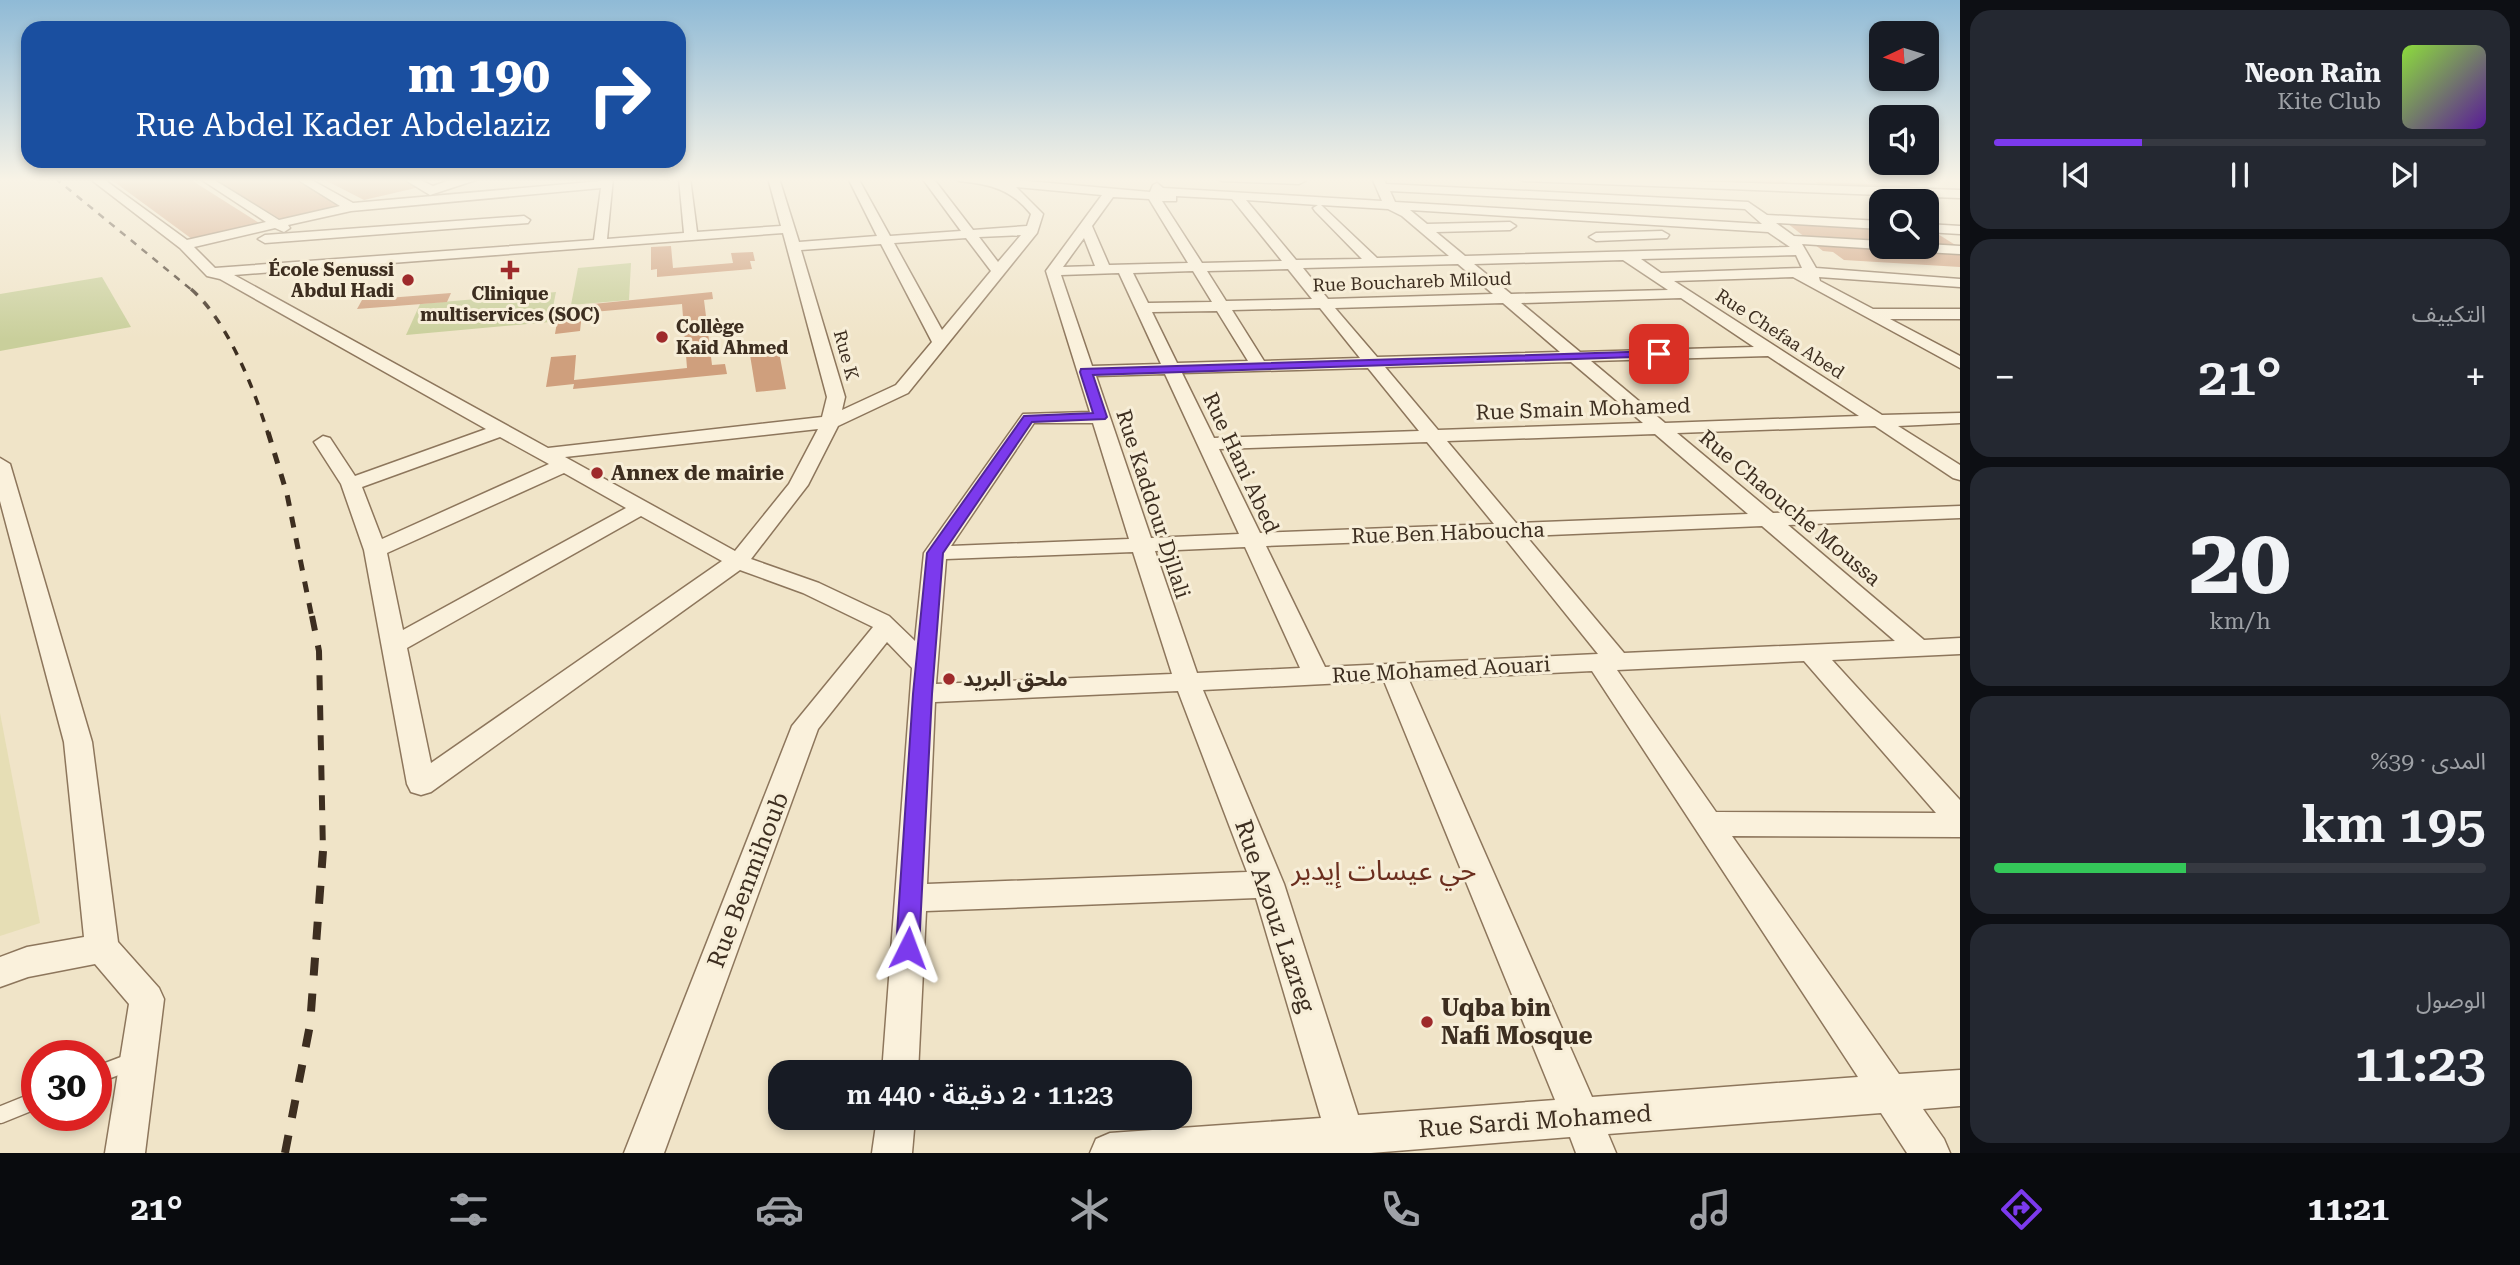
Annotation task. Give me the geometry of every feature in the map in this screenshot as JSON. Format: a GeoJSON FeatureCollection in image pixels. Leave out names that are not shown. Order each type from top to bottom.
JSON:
{"type":"FeatureCollection","features":[{"type":"Feature","properties":{"kind":"street"},"geometry":{"type":"LineString","coordinates":[[167,232],[222,273],[737,561],[811,588],[881,621],[925,667]]}},
{"type":"Feature","properties":{"kind":"street"},"geometry":{"type":"LineString","coordinates":[[185,245],[252,232]]}},
{"type":"Feature","properties":{"kind":"street"},"geometry":{"type":"LineString","coordinates":[[222,273],[274,232]]}},
{"type":"Feature","properties":{"kind":"street"},"geometry":{"type":"LineString","coordinates":[[256,247],[374,232]]}},
{"type":"Feature","properties":{"kind":"street"},"geometry":{"type":"LineString","coordinates":[[417,232],[519,234],[600,242],[734,232]]}},
{"type":"Feature","properties":{"kind":"street"},"geometry":{"type":"LineString","coordinates":[[600,242],[602,232]]}},
{"type":"Feature","properties":{"kind":"street","name":"Rue K"},"geometry":{"type":"LineString","coordinates":[[394,645],[421,784],[737,561],[765,532],[815,456],[831,422],[836,397],[791,232]]}},
{"type":"Feature","properties":{"kind":"street"},"geometry":{"type":"LineString","coordinates":[[882,232],[940,342]]}},
{"type":"Feature","properties":{"kind":"street"},"geometry":{"type":"LineString","coordinates":[[795,246],[994,232]]}},
{"type":"Feature","properties":{"kind":"street"},"geometry":{"type":"LineString","coordinates":[[545,454],[831,422],[902,389],[1031,232]]}},
{"type":"Feature","properties":{"kind":"street"},"geometry":{"type":"LineString","coordinates":[[1053,271],[1080,232]]}},
{"type":"Feature","properties":{"kind":"street","name":"Rue Hani Abed"},"geometry":{"type":"LineString","coordinates":[[1089,232],[1143,308],[1317,676]]}},
{"type":"Feature","properties":{"kind":"street"},"geometry":{"type":"LineString","coordinates":[[1179,232],[1197,267],[1259,366]]}},
{"type":"Feature","properties":{"kind":"street"},"geometry":{"type":"LineString","coordinates":[[1264,232],[1510,530],[1608,662],[1707,824],[1930,1153]]}},
{"type":"Feature","properties":{"kind":"street"},"geometry":{"type":"LineString","coordinates":[[1342,232],[1373,262]]}},
{"type":"Feature","properties":{"kind":"street","name":"Rue Chaouche Moussa"},"geometry":{"type":"LineString","coordinates":[[1428,232],[1919,648]]}},
{"type":"Feature","properties":{"kind":"street","name":"Rue Chefaa Abed"},"geometry":{"type":"LineString","coordinates":[[1590,232],[1960,474]]}},
{"type":"Feature","properties":{"kind":"street"},"geometry":{"type":"LineString","coordinates":[[1596,237],[1733,232]]}},
{"type":"Feature","properties":{"kind":"street"},"geometry":{"type":"LineString","coordinates":[[1776,232],[1803,263],[1871,314],[1960,363]]}},
{"type":"Feature","properties":{"kind":"street"},"geometry":{"type":"LineString","coordinates":[[969,233],[998,271]]}},
{"type":"Feature","properties":{"kind":"street"},"geometry":{"type":"LineString","coordinates":[[222,273],[519,234]]}},
{"type":"Feature","properties":{"kind":"street"},"geometry":{"type":"LineString","coordinates":[[1939,234],[1960,247]]}},
{"type":"Feature","properties":{"kind":"street"},"geometry":{"type":"LineString","coordinates":[[1687,235],[1724,253]]}},
{"type":"Feature","properties":{"kind":"street"},"geometry":{"type":"LineString","coordinates":[[1939,247],[1960,247]]}},
{"type":"Feature","properties":{"kind":"street"},"geometry":{"type":"LineString","coordinates":[[1757,252],[1803,263],[1869,248]]}},
{"type":"Feature","properties":{"kind":"street"},"geometry":{"type":"LineString","coordinates":[[1053,271],[1757,252],[1803,263],[1960,283]]}},
{"type":"Feature","properties":{"kind":"street"},"geometry":{"type":"LineString","coordinates":[[1657,276],[1803,263],[1960,270]]}},
{"type":"Feature","properties":{"kind":"street","name":"Rue Kaddour Djllali"},"geometry":{"type":"LineString","coordinates":[[1053,271],[1187,682]]}},
{"type":"Feature","properties":{"kind":"street","name":"Rue Bouchareb Miloud"},"geometry":{"type":"LineString","coordinates":[[1143,308],[1683,293]]}},
{"type":"Feature","properties":{"kind":"street"},"geometry":{"type":"LineString","coordinates":[[1871,314],[1960,314]]}},
{"type":"Feature","properties":{"kind":"street"},"geometry":{"type":"LineString","coordinates":[[1086,372],[1770,351]]}},
{"type":"Feature","properties":{"kind":"street"},"geometry":{"type":"LineString","coordinates":[[901,1060],[922,694],[935,553],[1029,418],[1100,417]]}},
{"type":"Feature","properties":{"kind":"street","name":"Rue Smain Mohamed"},"geometry":{"type":"LineString","coordinates":[[1207,444],[1960,418]]}},
{"type":"Feature","properties":{"kind":"street"},"geometry":{"type":"LineString","coordinates":[[351,484],[501,430]]}},
{"type":"Feature","properties":{"kind":"street"},"geometry":{"type":"LineString","coordinates":[[323,442],[351,484],[374,550],[394,645],[641,508]]}},
{"type":"Feature","properties":{"kind":"street"},"geometry":{"type":"LineString","coordinates":[[0,464],[78,742],[102,947],[147,999],[125,1153]]}},
{"type":"Feature","properties":{"kind":"street"},"geometry":{"type":"LineString","coordinates":[[374,550],[564,465]]}},
{"type":"Feature","properties":{"kind":"street","name":"Rue Ben Haboucha"},"geometry":{"type":"LineString","coordinates":[[935,553],[1960,513]]}},
{"type":"Feature","properties":{"kind":"street","name":"Rue Benmihoub"},"geometry":{"type":"LineString","coordinates":[[644,1153],[806,726],[887,626]]}},
{"type":"Feature","properties":{"kind":"street","name":"Rue Mohamed Aouari"},"geometry":{"type":"LineString","coordinates":[[922,694],[1960,646]]}},
{"type":"Feature","properties":{"kind":"street"},"geometry":{"type":"LineString","coordinates":[[1811,653],[1960,823]]}},
{"type":"Feature","properties":{"kind":"street"},"geometry":{"type":"LineString","coordinates":[[1393,672],[1596,1153]]}},
{"type":"Feature","properties":{"kind":"street","name":"Rue Azouz Lazreg"},"geometry":{"type":"LineString","coordinates":[[1187,682],[1268,884],[1349,1144]]}},
{"type":"Feature","properties":{"kind":"street"},"geometry":{"type":"LineString","coordinates":[[1707,824],[1960,823]]}},
{"type":"Feature","properties":{"kind":"street"},"geometry":{"type":"LineString","coordinates":[[911,898],[1268,884]]}},
{"type":"Feature","properties":{"kind":"street"},"geometry":{"type":"LineString","coordinates":[[0,972],[27,962],[102,947]]}},
{"type":"Feature","properties":{"kind":"street","name":"Rue Sardi Mohamed"},"geometry":{"type":"LineString","coordinates":[[1110,1153],[1349,1144],[1581,1118],[1960,1088]]}},
{"type":"Feature","properties":{"kind":"street"},"geometry":{"type":"LineString","coordinates":[[892,1153],[895,1130]]}},
{"type":"Feature","properties":{"kind":"lane"},"geometry":{"type":"LineString","coordinates":[[112,1069],[139,1058]]}},
{"type":"Feature","properties":{"kind":"lane"},"geometry":{"type":"LineString","coordinates":[[0,1115],[21,1106]]}},
{"type":"Feature","properties":{"kind":"shaded area"},"geometry":{"type":"Polygon","coordinates":[[[0,713],[40,923],[0,936],[0,713]]]}},
{"type":"Feature","properties":{"kind":"green space"},"geometry":{"type":"Polygon","coordinates":[[[631,263],[629,300],[571,305],[578,268],[631,263]]]}},
{"type":"Feature","properties":{"kind":"green space"},"geometry":{"type":"Polygon","coordinates":[[[102,277],[131,327],[0,351],[0,294],[102,277]]]}},
{"type":"Feature","properties":{"kind":"green space"},"geometry":{"type":"Polygon","coordinates":[[[556,292],[550,322],[406,335],[420,304],[556,292]]]}},
{"type":"Feature","properties":{"kind":"building"},"geometry":{"type":"Polygon","coordinates":[[[182,232],[222,232],[192,239],[182,232]]]}},
{"type":"Feature","properties":{"kind":"building"},"geometry":{"type":"Polygon","coordinates":[[[1798,232],[1869,232],[1869,241],[1806,238],[1798,232]]]}},
{"type":"Feature","properties":{"kind":"building"},"geometry":{"type":"Polygon","coordinates":[[[1939,235],[1957,246],[1939,245],[1939,235]]]}},
{"type":"Feature","properties":{"kind":"building"},"geometry":{"type":"Polygon","coordinates":[[[1814,244],[1869,247],[1869,259],[1939,259],[1939,252],[1960,253],[1960,267],[1844,260],[1833,252],[1823,251],[1814,244]]]}},
{"type":"Feature","properties":{"kind":"building"},"geometry":{"type":"Polygon","coordinates":[[[671,246],[673,268],[733,263],[731,253],[753,252],[755,261],[750,261],[752,269],[657,277],[657,269],[651,270],[651,247],[671,246]]]}},
{"type":"Feature","properties":{"kind":"building"},"geometry":{"type":"Polygon","coordinates":[[[712,292],[713,299],[704,300],[712,365],[725,364],[727,374],[573,389],[574,384],[546,387],[551,357],[576,355],[574,380],[687,368],[682,304],[582,313],[583,305],[712,292]]]}},
{"type":"Feature","properties":{"kind":"building"},"geometry":{"type":"Polygon","coordinates":[[[451,293],[447,302],[357,309],[362,300],[451,293]]]}},
{"type":"Feature","properties":{"kind":"building"},"geometry":{"type":"Polygon","coordinates":[[[582,313],[580,331],[555,334],[558,316],[582,313]]]}},
{"type":"Feature","properties":{"kind":"building"},"geometry":{"type":"Polygon","coordinates":[[[779,352],[786,389],[756,392],[750,355],[779,352]]]}},
{"type":"Feature","properties":{"kind":"railway"},"geometry":{"type":"LineString","coordinates":[[121,232],[193,291]]}},
{"type":"Feature","properties":{"kind":"railway"},"geometry":{"type":"LineString","coordinates":[[193,291],[216,318],[238,356],[268,434]]}},
{"type":"Feature","properties":{"kind":"railway"},"geometry":{"type":"LineString","coordinates":[[268,432],[287,494],[312,618]]}},
{"type":"Feature","properties":{"kind":"railway"},"geometry":{"type":"LineString","coordinates":[[312,616],[319,651],[323,851]]}},
{"type":"Feature","properties":{"kind":"railway"},"geometry":{"type":"LineString","coordinates":[[285,1153],[310,1025],[323,851]]}},
{"type":"Feature","properties":{"kind":"place","name":"Clinique multiservices (SOC)"},"geometry":{"type":"Point","coordinates":[510,270]}},
{"type":"Feature","properties":{"kind":"place","name":"École Senussi Abdul Hadi"},"geometry":{"type":"Point","coordinates":[408,280]}},
{"type":"Feature","properties":{"kind":"place","name":"Collège Kaid Ahmed"},"geometry":{"type":"Point","coordinates":[662,337]}},
{"type":"Feature","properties":{"kind":"place","name":"Annex de mairie"},"geometry":{"type":"Point","coordinates":[597,473]}},
{"type":"Feature","properties":{"kind":"place","name":"ملحق البريد"},"geometry":{"type":"Point","coordinates":[949,679]}},
{"type":"Feature","properties":{"kind":"place","name":"Uqba bin Nafi Mosque"},"geometry":{"type":"Point","coordinates":[1427,1022]}},
{"type":"Feature","properties":{"kind":"district","name":"حي عيسات إيدير"},"geometry":{"type":"Point","coordinates":[1384,870]}},
{"type":"Feature","properties":{"kind":"route"},"geometry":{"type":"LineString","coordinates":[[908,948],[922,694],[935,553],[1029,418],[1100,417],[1086,372],[1659,354]]}}]}
